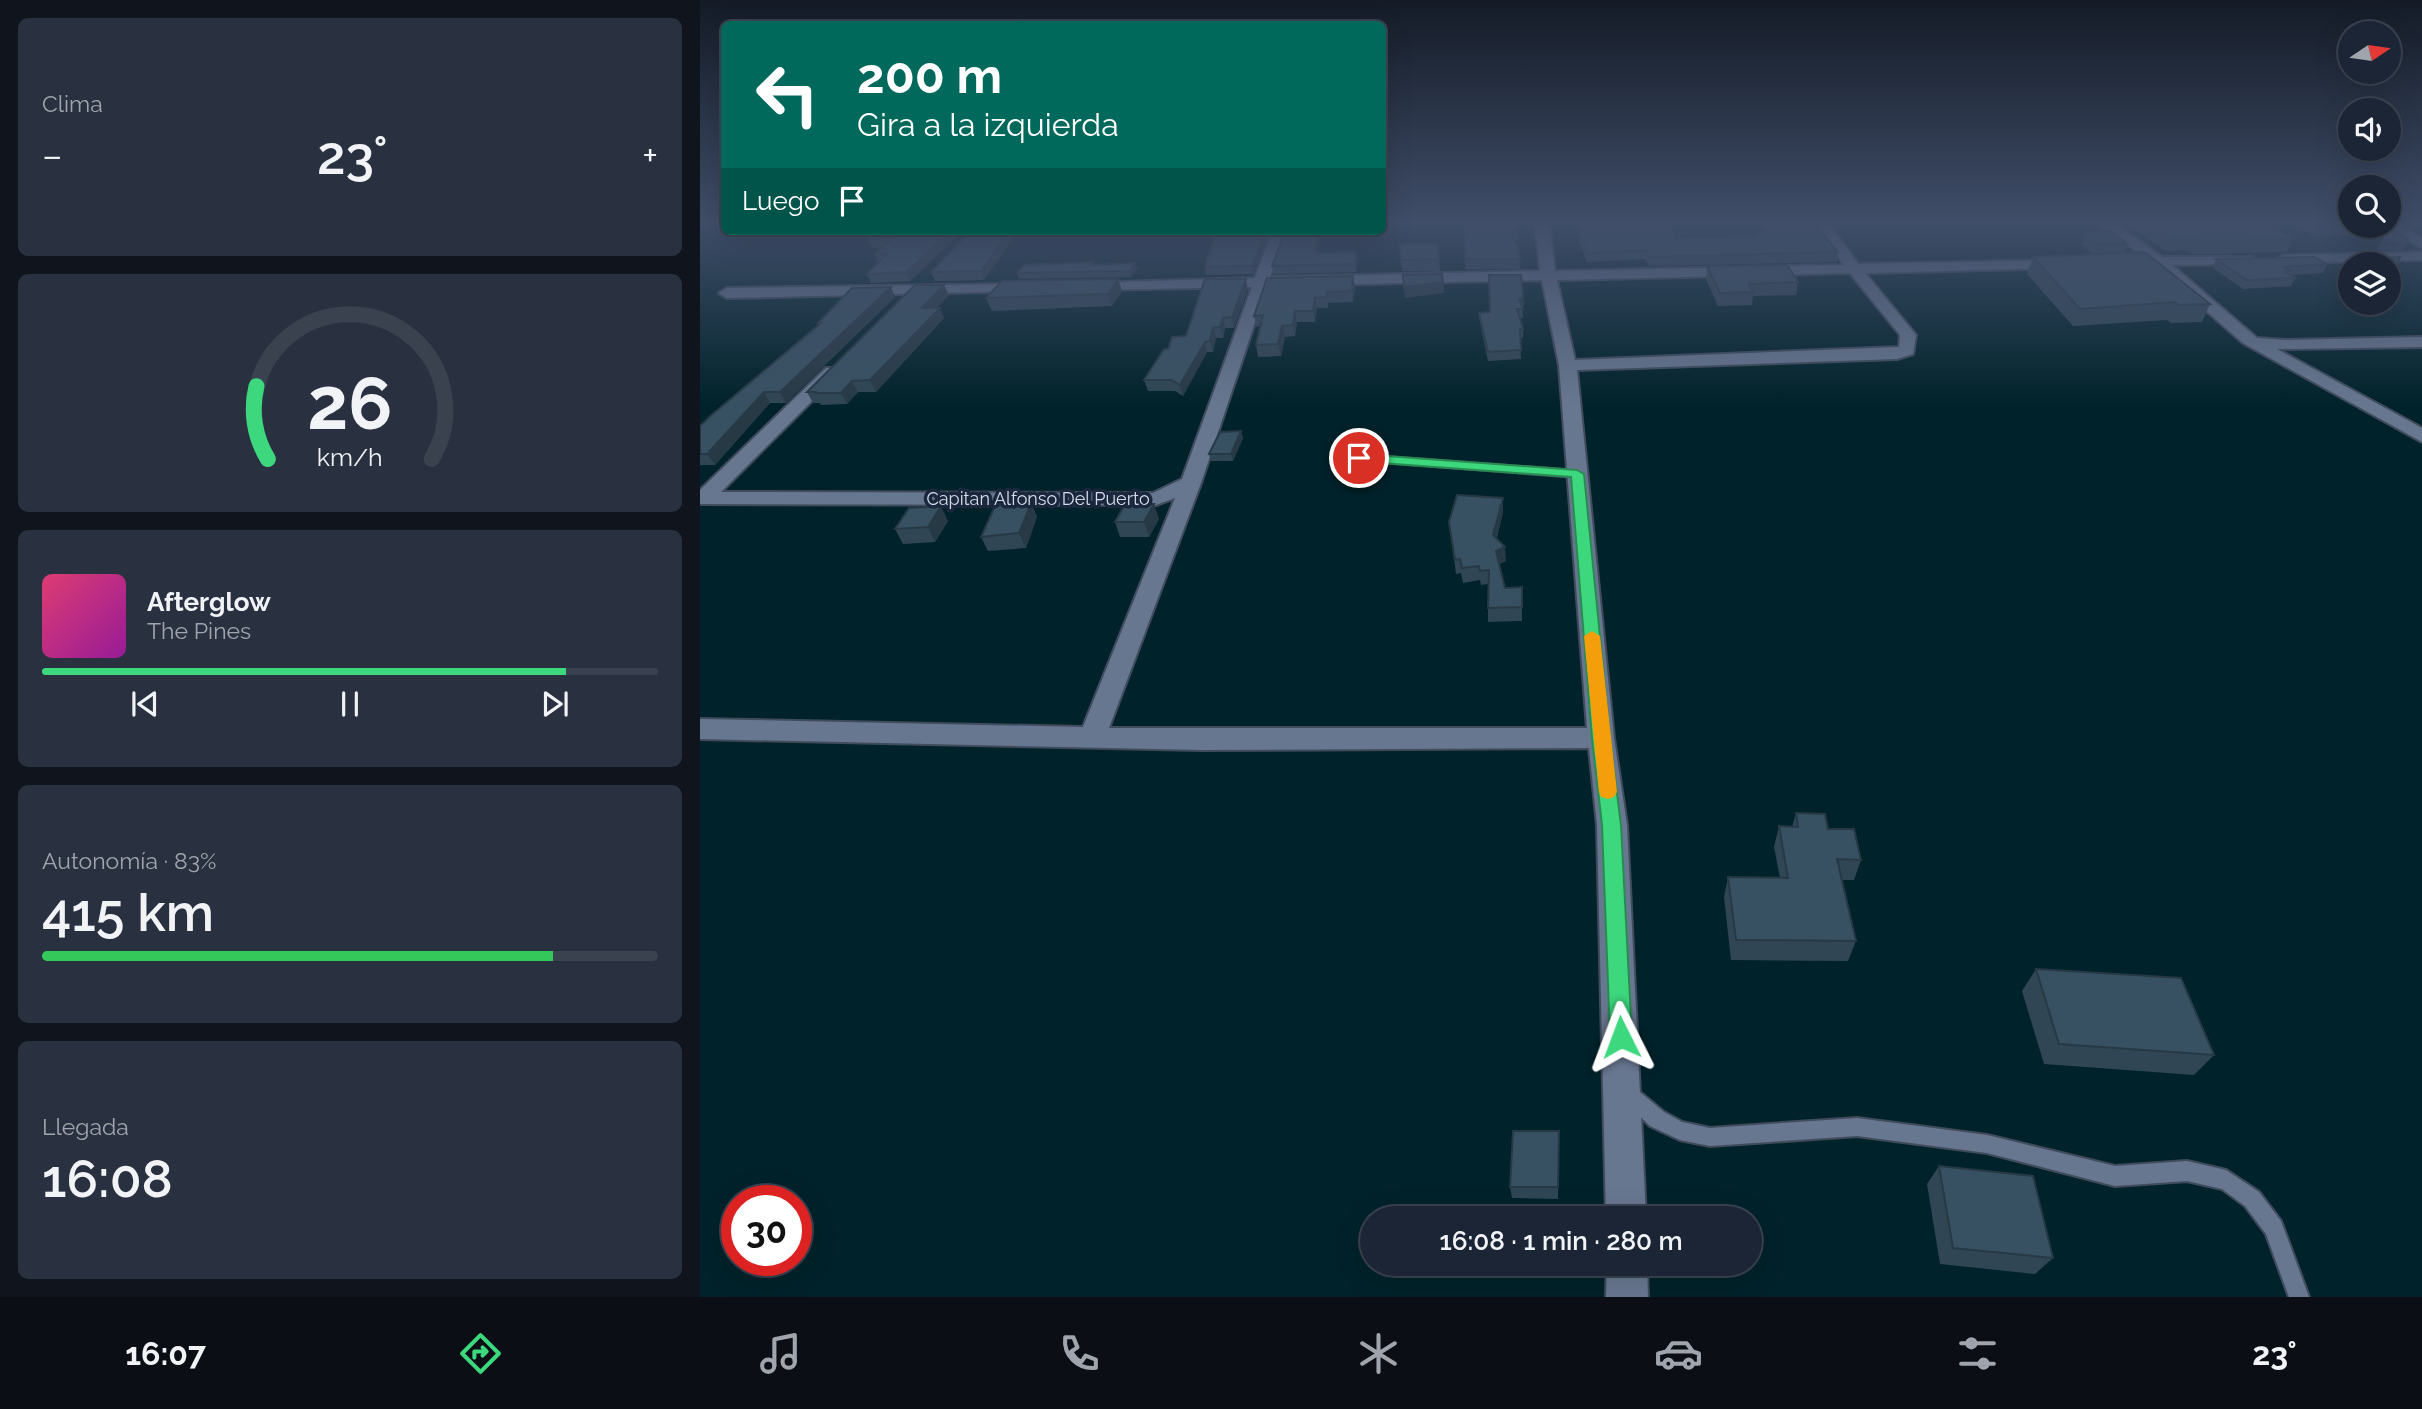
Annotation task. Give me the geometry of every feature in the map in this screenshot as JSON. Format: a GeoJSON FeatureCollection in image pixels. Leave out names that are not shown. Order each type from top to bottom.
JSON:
{"type":"FeatureCollection","features":[{"type":"Feature","properties":{"kind":"street"},"geometry":{"type":"LineString","coordinates":[[895,310],[921,285]]}},
{"type":"Feature","properties":{"kind":"street"},"geometry":{"type":"LineString","coordinates":[[1067,287],[1147,285]]}},
{"type":"Feature","properties":{"kind":"street"},"geometry":{"type":"LineString","coordinates":[[1092,738],[1191,483],[1260,285]]}},
{"type":"Feature","properties":{"kind":"street"},"geometry":{"type":"LineString","coordinates":[[1550,285],[1568,365],[1601,738],[1612,825],[1626,1206]]}},
{"type":"Feature","properties":{"kind":"street"},"geometry":{"type":"LineString","coordinates":[[1568,365],[1883,355],[1906,350],[1908,335],[1866,285]]}},
{"type":"Feature","properties":{"kind":"street"},"geometry":{"type":"LineString","coordinates":[[2185,285],[2249,340],[2422,436]]}},
{"type":"Feature","properties":{"kind":"street"},"geometry":{"type":"LineString","coordinates":[[727,293],[1039,288]]}},
{"type":"Feature","properties":{"kind":"street"},"geometry":{"type":"LineString","coordinates":[[2249,340],[2286,345],[2422,342]]}},
{"type":"Feature","properties":{"kind":"street"},"geometry":{"type":"LineString","coordinates":[[702,498],[847,357]]}},
{"type":"Feature","properties":{"kind":"street","name":"Capitan Alfonso Del Puerto"},"geometry":{"type":"LineString","coordinates":[[702,498],[1156,499],[1191,483]]}},
{"type":"Feature","properties":{"kind":"street"},"geometry":{"type":"LineString","coordinates":[[700,729],[1202,740],[1601,738]]}},
{"type":"Feature","properties":{"kind":"street"},"geometry":{"type":"LineString","coordinates":[[1627,1276],[1627,1297]]}},
{"type":"Feature","properties":{"kind":"lane"},"geometry":{"type":"LineString","coordinates":[[1359,458],[1577,474]]}},
{"type":"Feature","properties":{"kind":"lane"},"geometry":{"type":"LineString","coordinates":[[1623,1089],[1680,1131],[1710,1136],[1857,1127],[1987,1144],[2115,1176],[2187,1171],[2227,1180],[2252,1199],[2274,1228],[2299,1297]]}},
{"type":"Feature","properties":{"kind":"water"},"geometry":{"type":"Polygon","coordinates":[[[700,285],[2338,285],[2338,315],[2401,315],[2401,285],[2422,285],[2422,1297],[700,1297],[700,285]]]}},
{"type":"Feature","properties":{"kind":"building"},"geometry":{"type":"Polygon","coordinates":[[[915,285],[944,285],[922,308],[940,308],[870,380],[852,381],[841,393],[807,392],[915,285]]]}},
{"type":"Feature","properties":{"kind":"building"},"geometry":{"type":"Polygon","coordinates":[[[999,285],[1114,285],[1108,294],[986,298],[999,285]]]}},
{"type":"Feature","properties":{"kind":"building"},"geometry":{"type":"Polygon","coordinates":[[[1203,285],[1244,285],[1232,317],[1223,318],[1220,327],[1213,328],[1210,341],[1205,342],[1180,385],[1171,380],[1144,380],[1164,349],[1168,349],[1172,337],[1186,336],[1203,285]]]}},
{"type":"Feature","properties":{"kind":"building"},"geometry":{"type":"Polygon","coordinates":[[[1265,285],[1352,285],[1352,291],[1327,292],[1326,297],[1315,298],[1313,311],[1295,311],[1293,325],[1282,326],[1278,344],[1256,345],[1263,315],[1254,316],[1265,285]]]}},
{"type":"Feature","properties":{"kind":"building"},"geometry":{"type":"Polygon","coordinates":[[[1489,285],[1522,285],[1523,298],[1519,299],[1523,309],[1517,309],[1523,329],[1520,329],[1521,350],[1488,352],[1479,313],[1490,312],[1489,285]]]}},
{"type":"Feature","properties":{"kind":"building"},"geometry":{"type":"Polygon","coordinates":[[[1716,285],[1749,285],[1753,292],[1720,293],[1716,285]]]}},
{"type":"Feature","properties":{"kind":"building"},"geometry":{"type":"Polygon","coordinates":[[[2058,285],[2186,285],[2210,304],[2179,305],[2175,302],[2080,309],[2058,285]]]}},
{"type":"Feature","properties":{"kind":"building"},"geometry":{"type":"Polygon","coordinates":[[[891,287],[780,392],[764,392],[707,454],[700,454],[700,426],[821,323],[818,323],[852,288],[891,287]]]}},
{"type":"Feature","properties":{"kind":"building"},"geometry":{"type":"Polygon","coordinates":[[[1241,431],[1231,454],[1209,454],[1220,432],[1241,431]]]}},
{"type":"Feature","properties":{"kind":"building"},"geometry":{"type":"Polygon","coordinates":[[[1457,495],[1503,498],[1493,535],[1505,547],[1496,551],[1505,588],[1522,587],[1522,607],[1488,608],[1489,570],[1480,571],[1479,566],[1462,568],[1460,559],[1455,560],[1449,522],[1457,495]]]}},
{"type":"Feature","properties":{"kind":"building"},"geometry":{"type":"Polygon","coordinates":[[[1031,503],[1019,533],[981,537],[995,506],[1031,503]]]}},
{"type":"Feature","properties":{"kind":"building"},"geometry":{"type":"Polygon","coordinates":[[[1125,504],[1154,504],[1144,522],[1115,522],[1125,504]]]}},
{"type":"Feature","properties":{"kind":"building"},"geometry":{"type":"Polygon","coordinates":[[[941,506],[928,527],[895,529],[909,508],[941,506]]]}},
{"type":"Feature","properties":{"kind":"building"},"geometry":{"type":"Polygon","coordinates":[[[1796,813],[1825,814],[1828,829],[1854,829],[1861,860],[1837,859],[1856,941],[1736,940],[1728,877],[1788,878],[1779,826],[1798,827],[1796,813]]]}},
{"type":"Feature","properties":{"kind":"building"},"geometry":{"type":"Polygon","coordinates":[[[2036,969],[2181,978],[2214,1055],[2059,1044],[2036,969]]]}},
{"type":"Feature","properties":{"kind":"building"},"geometry":{"type":"Polygon","coordinates":[[[1513,1131],[1559,1131],[1558,1187],[1510,1187],[1513,1131]]]}},
{"type":"Feature","properties":{"kind":"building"},"geometry":{"type":"Polygon","coordinates":[[[1939,1166],[2033,1176],[2053,1258],[1953,1248],[1939,1166]]]}},
{"type":"Feature","properties":{"kind":"slow traffic"},"geometry":{"type":"LineString","coordinates":[[1592,636],[1608,792]]}},
{"type":"Feature","properties":{"kind":"route"},"geometry":{"type":"LineString","coordinates":[[1359,458],[1577,474],[1601,738],[1612,825],[1621,1037]]}}]}
